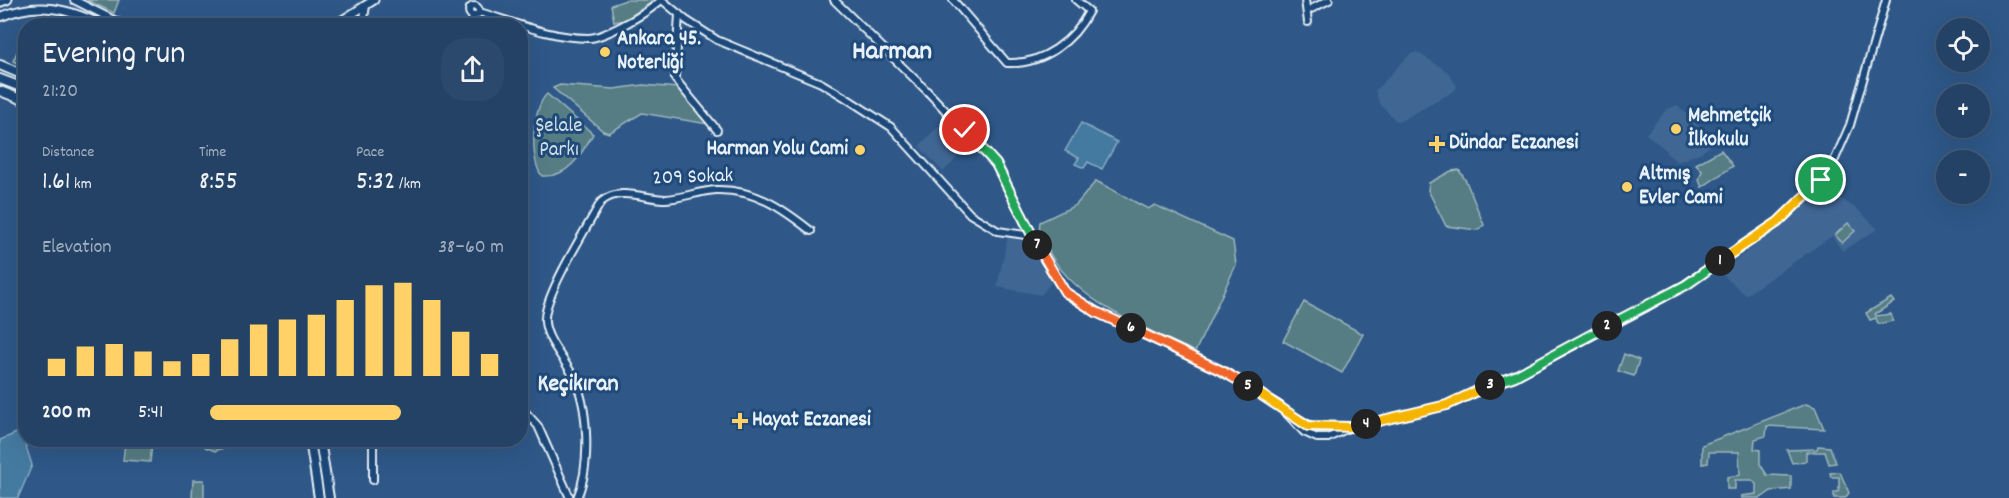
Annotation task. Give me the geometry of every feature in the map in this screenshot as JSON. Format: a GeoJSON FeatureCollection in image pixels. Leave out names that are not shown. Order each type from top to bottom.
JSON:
{"type":"FeatureCollection","features":[{"type":"Feature","properties":{"kind":"highway"},"geometry":{"type":"LineString","coordinates":[[0,65],[18,73]]}},
{"type":"Feature","properties":{"kind":"highway"},"geometry":{"type":"LineString","coordinates":[[0,79],[18,86]]}},
{"type":"Feature","properties":{"kind":"highway"},"geometry":{"type":"LineString","coordinates":[[0,91],[18,98]]}},
{"type":"Feature","properties":{"kind":"highway"},"geometry":{"type":"LineString","coordinates":[[311,447],[319,498]]}},
{"type":"Feature","properties":{"kind":"highway"},"geometry":{"type":"LineString","coordinates":[[321,447],[329,498]]}},
{"type":"Feature","properties":{"kind":"main road"},"geometry":{"type":"LineString","coordinates":[[0,3],[8,0]]}},
{"type":"Feature","properties":{"kind":"main road"},"geometry":{"type":"LineString","coordinates":[[74,0],[110,18]]}},
{"type":"Feature","properties":{"kind":"main road"},"geometry":{"type":"LineString","coordinates":[[339,18],[366,2],[374,0]]}},
{"type":"Feature","properties":{"kind":"main road"},"geometry":{"type":"LineString","coordinates":[[468,0],[472,6],[477,7],[474,18]]}},
{"type":"Feature","properties":{"kind":"main road"},"geometry":{"type":"LineString","coordinates":[[528,27],[589,39],[635,19],[661,0],[717,40],[821,83],[846,98],[891,127],[970,214],[998,231],[1032,236]]}},
{"type":"Feature","properties":{"kind":"main road"},"geometry":{"type":"LineString","coordinates":[[834,0],[927,91],[996,164],[1044,261],[1065,292],[1096,312],[1222,371],[1279,405],[1290,415],[1315,428],[1352,427],[1447,405],[1515,376],[1686,285],[1778,222],[1814,188],[1835,159],[1850,125],[1887,0]]}},
{"type":"Feature","properties":{"kind":"main road"},"geometry":{"type":"LineString","coordinates":[[953,0],[1007,63],[1015,63],[1041,56],[1072,37],[1089,11],[1076,0]]}},
{"type":"Feature","properties":{"kind":"main road"},"geometry":{"type":"LineString","coordinates":[[1305,0],[1308,22]]}},
{"type":"Feature","properties":{"kind":"main road"},"geometry":{"type":"LineString","coordinates":[[1307,11],[1329,0]]}},
{"type":"Feature","properties":{"kind":"main road"},"geometry":{"type":"LineString","coordinates":[[344,18],[366,2]]}},
{"type":"Feature","properties":{"kind":"main road"},"geometry":{"type":"LineString","coordinates":[[364,18],[366,2]]}},
{"type":"Feature","properties":{"kind":"main road"},"geometry":{"type":"LineString","coordinates":[[0,17],[18,9],[39,5],[67,10],[86,18]]}},
{"type":"Feature","properties":{"kind":"main road"},"geometry":{"type":"LineString","coordinates":[[0,22],[19,13],[38,9],[58,11],[75,18]]}},
{"type":"Feature","properties":{"kind":"main road"},"geometry":{"type":"LineString","coordinates":[[476,14],[492,18]]}},
{"type":"Feature","properties":{"kind":"main road"},"geometry":{"type":"LineString","coordinates":[[679,14],[675,80],[717,130]]}},
{"type":"Feature","properties":{"kind":"main road","name":"209 Sokak"},"geometry":{"type":"LineString","coordinates":[[577,498],[585,440],[584,401],[572,373],[548,334],[544,318],[553,292],[601,202],[611,194],[665,199],[716,190],[747,194],[773,203],[811,231]]}},
{"type":"Feature","properties":{"kind":"main road"},"geometry":{"type":"LineString","coordinates":[[528,415],[538,426],[570,498]]}},
{"type":"Feature","properties":{"kind":"main road"},"geometry":{"type":"LineString","coordinates":[[373,480],[374,447]]}},
{"type":"Feature","properties":{"kind":"shaded area"},"geometry":{"type":"Polygon","coordinates":[[[1417,52],[1447,71],[1457,86],[1454,91],[1401,121],[1396,121],[1380,104],[1375,91],[1410,54],[1417,52]]]}},
{"type":"Feature","properties":{"kind":"shaded area","name":"Mehmetçik İlkokulu"},"geometry":{"type":"Polygon","coordinates":[[[1677,105],[1716,142],[1702,152],[1677,162],[1646,134],[1666,110],[1677,105]]]}},
{"type":"Feature","properties":{"kind":"shaded area"},"geometry":{"type":"Polygon","coordinates":[[[946,119],[971,144],[943,172],[919,146],[946,119]]]}},
{"type":"Feature","properties":{"kind":"shaded area"},"geometry":{"type":"Polygon","coordinates":[[[1081,123],[1117,142],[1102,169],[1088,162],[1084,168],[1075,164],[1079,158],[1065,151],[1081,123]]]}},
{"type":"Feature","properties":{"kind":"shaded area"},"geometry":{"type":"Polygon","coordinates":[[[1823,187],[1857,209],[1878,229],[1842,251],[1832,236],[1746,295],[1723,275],[1722,270],[1782,226],[1823,187]]]}},
{"type":"Feature","properties":{"kind":"shaded area"},"geometry":{"type":"Polygon","coordinates":[[[1008,236],[1029,244],[1052,281],[1041,295],[997,287],[1008,236]]]}},
{"type":"Feature","properties":{"kind":"shaded area"},"geometry":{"type":"Polygon","coordinates":[[[18,432],[18,447],[26,447],[32,465],[18,498],[0,498],[0,440],[18,432]]]}},
{"type":"Feature","properties":{"kind":"green space"},"geometry":{"type":"Polygon","coordinates":[[[87,0],[119,0],[114,13],[87,0]]]}},
{"type":"Feature","properties":{"kind":"green space"},"geometry":{"type":"Polygon","coordinates":[[[626,0],[655,0],[625,20],[614,22],[611,5],[626,0]]]}},
{"type":"Feature","properties":{"kind":"green space"},"geometry":{"type":"Polygon","coordinates":[[[18,50],[18,64],[13,61],[18,50]]]}},
{"type":"Feature","properties":{"kind":"green space"},"geometry":{"type":"Polygon","coordinates":[[[560,85],[614,89],[643,85],[678,88],[708,124],[642,113],[609,133],[603,131],[553,88],[560,85]]]}},
{"type":"Feature","properties":{"kind":"green space","name":"Şelale Parkı"},"geometry":{"type":"Polygon","coordinates":[[[547,94],[593,134],[573,164],[559,173],[542,176],[535,159],[534,134],[538,110],[547,94]]]}},
{"type":"Feature","properties":{"kind":"green space"},"geometry":{"type":"Polygon","coordinates":[[[1721,150],[1733,166],[1702,187],[1699,180],[1702,171],[1696,164],[1721,150]]]}},
{"type":"Feature","properties":{"kind":"green space"},"geometry":{"type":"Polygon","coordinates":[[[1459,170],[1466,181],[1484,225],[1477,230],[1446,226],[1428,190],[1429,183],[1451,171],[1459,170]]]}},
{"type":"Feature","properties":{"kind":"green space"},"geometry":{"type":"Polygon","coordinates":[[[1096,181],[1148,209],[1155,205],[1233,241],[1236,265],[1195,352],[1132,322],[1092,298],[1074,284],[1059,267],[1047,248],[1040,232],[1040,222],[1076,205],[1096,181]]]}},
{"type":"Feature","properties":{"kind":"green space"},"geometry":{"type":"Polygon","coordinates":[[[1848,223],[1855,231],[1842,243],[1835,235],[1848,223]]]}},
{"type":"Feature","properties":{"kind":"green space"},"geometry":{"type":"Polygon","coordinates":[[[1891,298],[1894,302],[1875,314],[1876,316],[1891,314],[1893,321],[1878,324],[1876,318],[1870,320],[1866,313],[1891,298]]]}},
{"type":"Feature","properties":{"kind":"green space"},"geometry":{"type":"Polygon","coordinates":[[[1304,302],[1363,334],[1342,373],[1283,341],[1304,302]]]}},
{"type":"Feature","properties":{"kind":"green space"},"geometry":{"type":"Polygon","coordinates":[[[1624,354],[1639,360],[1634,376],[1618,371],[1624,354]]]}},
{"type":"Feature","properties":{"kind":"green space"},"geometry":{"type":"Polygon","coordinates":[[[1806,404],[1815,407],[1824,429],[1767,426],[1766,436],[1755,439],[1754,449],[1760,450],[1760,464],[1767,475],[1791,476],[1791,489],[1771,491],[1761,498],[1741,498],[1741,496],[1756,494],[1756,484],[1752,480],[1735,480],[1735,489],[1727,489],[1727,477],[1740,475],[1739,452],[1709,452],[1708,463],[1702,464],[1702,445],[1806,404]]]}},
{"type":"Feature","properties":{"kind":"green space"},"geometry":{"type":"Polygon","coordinates":[[[1818,446],[1830,447],[1836,463],[1829,464],[1825,452],[1806,452],[1806,461],[1792,463],[1787,450],[1817,449],[1818,446]]]}},
{"type":"Feature","properties":{"kind":"green space"},"geometry":{"type":"Polygon","coordinates":[[[125,447],[152,447],[150,462],[123,460],[125,447]]]}},
{"type":"Feature","properties":{"kind":"green space"},"geometry":{"type":"Polygon","coordinates":[[[205,447],[226,447],[215,451],[205,447]]]}},
{"type":"Feature","properties":{"kind":"green space"},"geometry":{"type":"Polygon","coordinates":[[[1840,472],[1849,493],[1845,498],[1834,498],[1834,493],[1839,491],[1839,477],[1831,477],[1830,473],[1840,472]]]}},
{"type":"Feature","properties":{"kind":"green space"},"geometry":{"type":"Polygon","coordinates":[[[193,480],[204,480],[204,498],[192,498],[193,480]]]}},
{"type":"Feature","properties":{"kind":"place","name":"Ankara 45. Noterliği"},"geometry":{"type":"Point","coordinates":[605,52]}},
{"type":"Feature","properties":{"kind":"place","name":"Mehmetçik İlkokulu"},"geometry":{"type":"Point","coordinates":[1676,129]}},
{"type":"Feature","properties":{"kind":"place","name":"Dündar Eczanesi"},"geometry":{"type":"Point","coordinates":[1437,144]}},
{"type":"Feature","properties":{"kind":"place","name":"Harman Yolu Cami"},"geometry":{"type":"Point","coordinates":[860,150]}},
{"type":"Feature","properties":{"kind":"place","name":"Altmış Evler Cami"},"geometry":{"type":"Point","coordinates":[1627,187]}},
{"type":"Feature","properties":{"kind":"place","name":"Hayat Eczanesi"},"geometry":{"type":"Point","coordinates":[740,421]}},
{"type":"Feature","properties":{"kind":"district","name":"Harman"},"geometry":{"type":"Point","coordinates":[892,52]}},
{"type":"Feature","properties":{"kind":"district","name":"Keçikıran"},"geometry":{"type":"Point","coordinates":[578,385]}},
{"type":"Feature","properties":{"kind":"route"},"geometry":{"type":"LineString","coordinates":[[965,130],[996,164],[1044,261],[1065,292],[1096,312],[1222,371],[1279,405],[1290,415],[1315,428],[1352,427],[1447,405],[1515,376],[1686,285],[1778,222],[1821,180]]}}]}
